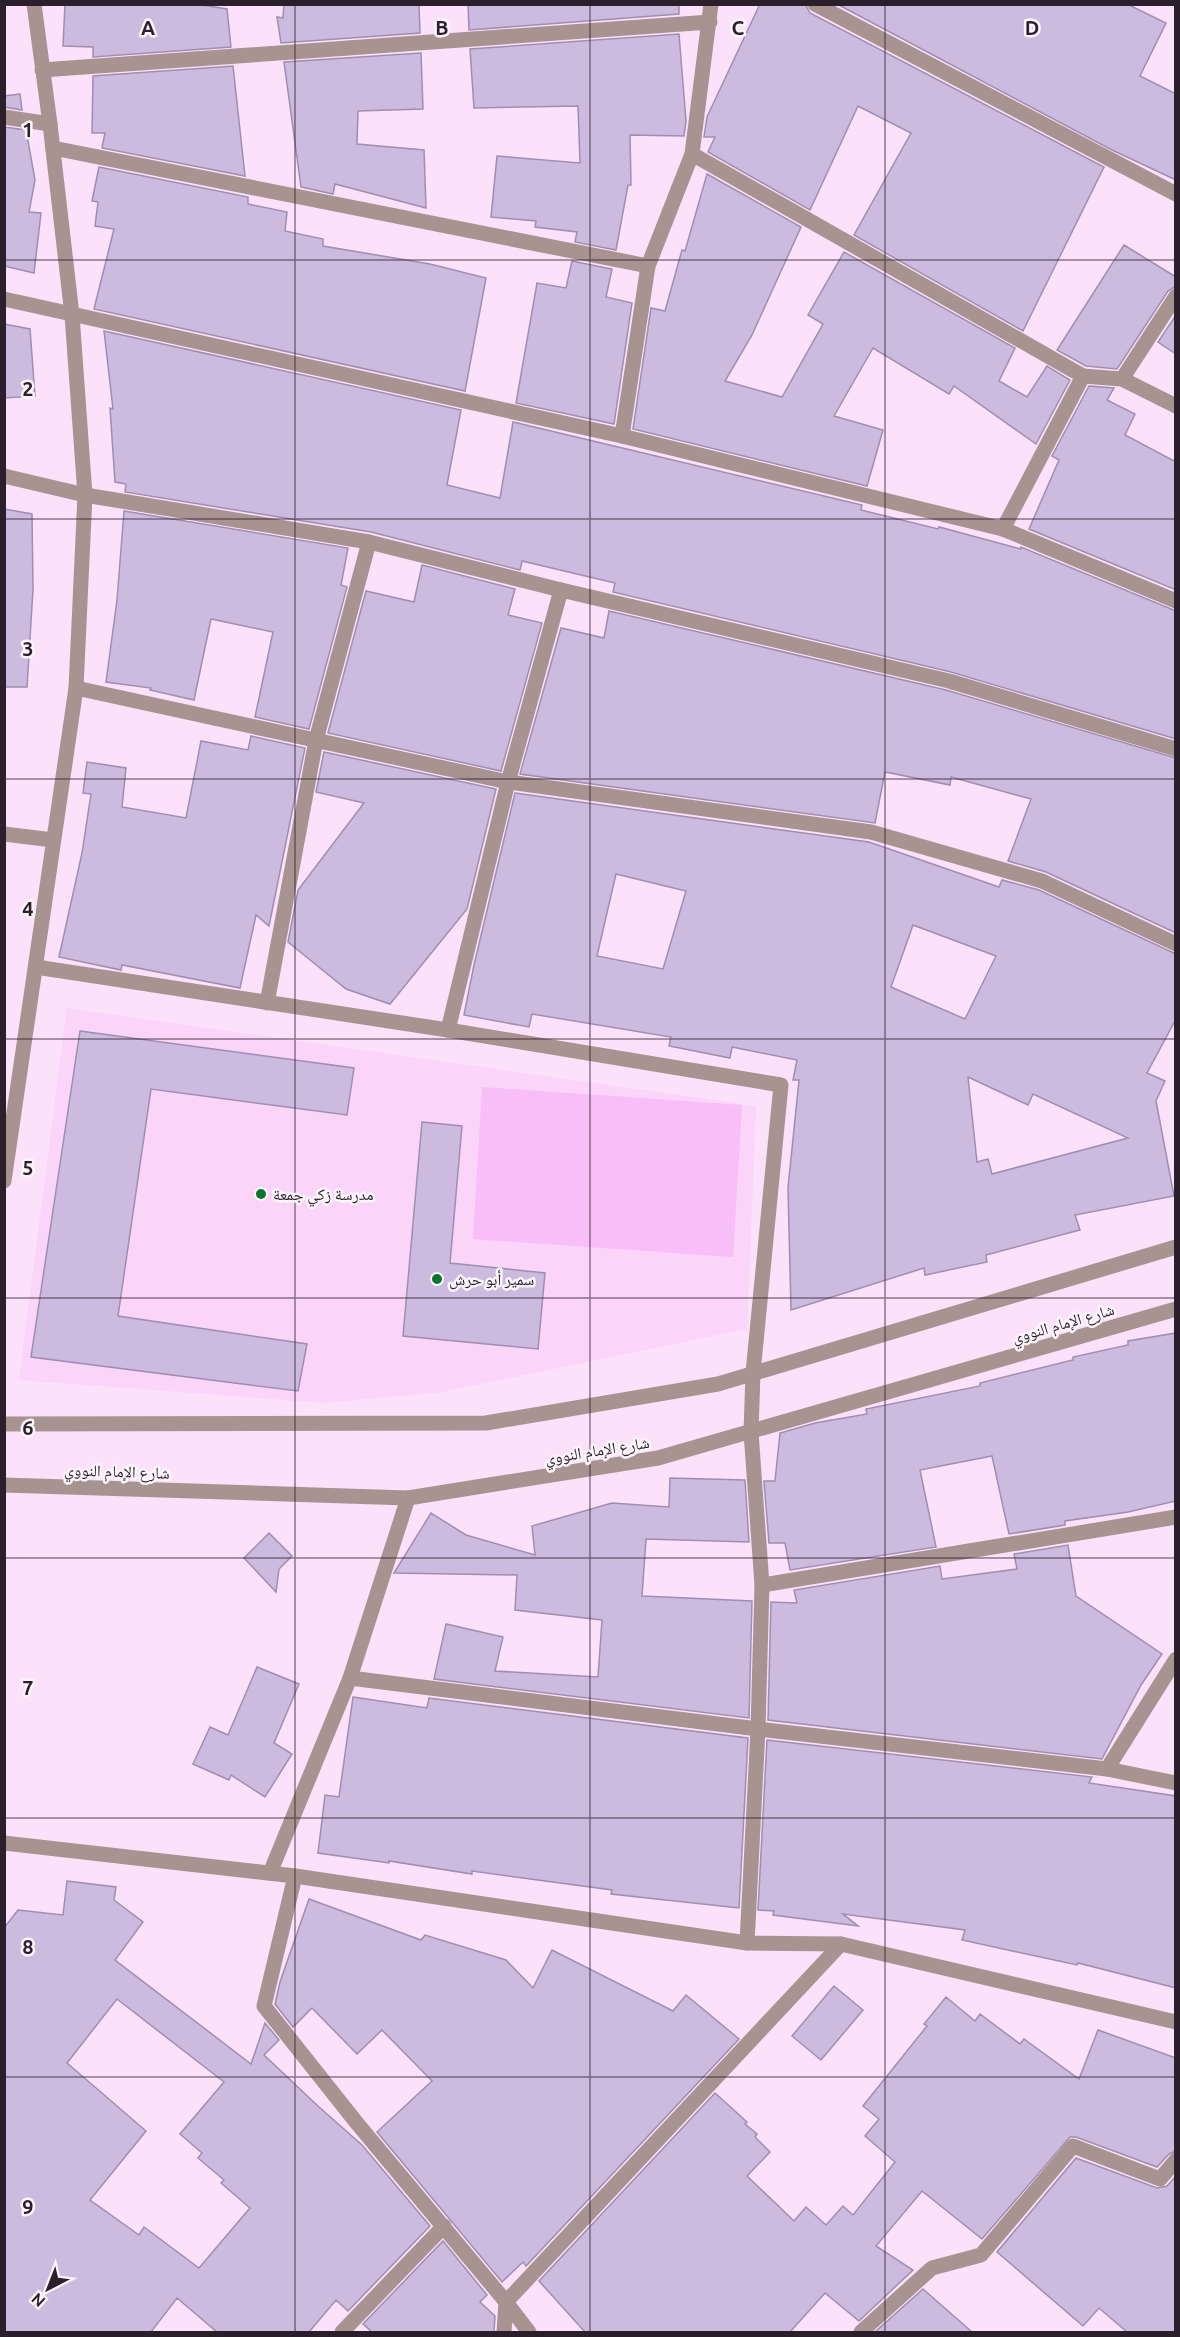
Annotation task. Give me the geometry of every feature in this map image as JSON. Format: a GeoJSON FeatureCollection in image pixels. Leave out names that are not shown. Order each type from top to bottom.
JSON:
{"type":"FeatureCollection","features":[{"type":"Feature","properties":{"kind":"street"},"geometry":{"type":"LineString","coordinates":[[4,1180],[8,1119],[36,967],[52,840],[76,688],[85,495],[72,315],[34,4]]}},
{"type":"Feature","properties":{"kind":"street"},"geometry":{"type":"LineString","coordinates":[[622,436],[648,266],[692,154],[711,4]]}},
{"type":"Feature","properties":{"kind":"street"},"geometry":{"type":"LineString","coordinates":[[815,4],[1176,194]]}},
{"type":"Feature","properties":{"kind":"street"},"geometry":{"type":"LineString","coordinates":[[42,70],[710,22]]}},
{"type":"Feature","properties":{"kind":"street"},"geometry":{"type":"LineString","coordinates":[[4,117],[50,124]]}},
{"type":"Feature","properties":{"kind":"street"},"geometry":{"type":"LineString","coordinates":[[52,148],[648,266]]}},
{"type":"Feature","properties":{"kind":"street"},"geometry":{"type":"LineString","coordinates":[[692,154],[1083,376],[1122,379],[1176,406]]}},
{"type":"Feature","properties":{"kind":"street"},"geometry":{"type":"LineString","coordinates":[[1122,379],[1176,296]]}},
{"type":"Feature","properties":{"kind":"street"},"geometry":{"type":"LineString","coordinates":[[4,299],[622,436],[1003,529],[1176,601]]}},
{"type":"Feature","properties":{"kind":"street"},"geometry":{"type":"LineString","coordinates":[[1003,529],[1083,376]]}},
{"type":"Feature","properties":{"kind":"street"},"geometry":{"type":"LineString","coordinates":[[4,476],[85,495],[369,542],[561,590],[949,681],[1176,749]]}},
{"type":"Feature","properties":{"kind":"street"},"geometry":{"type":"LineString","coordinates":[[267,1004],[316,740],[369,542]]}},
{"type":"Feature","properties":{"kind":"street"},"geometry":{"type":"LineString","coordinates":[[448,1030],[508,782],[561,590]]}},
{"type":"Feature","properties":{"kind":"street"},"geometry":{"type":"LineString","coordinates":[[76,688],[508,782],[871,832],[1042,881],[1176,944]]}},
{"type":"Feature","properties":{"kind":"street"},"geometry":{"type":"LineString","coordinates":[[4,834],[52,840]]}},
{"type":"Feature","properties":{"kind":"street"},"geometry":{"type":"LineString","coordinates":[[36,967],[448,1030],[780,1085],[753,1373],[751,1432],[762,1585],[758,1729],[747,1943]]}},
{"type":"Feature","properties":{"kind":"street"},"geometry":{"type":"LineString","coordinates":[[4,1424],[486,1423],[718,1384],[1176,1247]]}},
{"type":"Feature","properties":{"kind":"street","name":"شارع الإمام النووي"},"geometry":{"type":"LineString","coordinates":[[4,1485],[408,1498],[658,1458],[1176,1309]]}},
{"type":"Feature","properties":{"kind":"street"},"geometry":{"type":"LineString","coordinates":[[270,1873],[350,1678],[408,1498]]}},
{"type":"Feature","properties":{"kind":"street"},"geometry":{"type":"LineString","coordinates":[[762,1585],[1176,1517]]}},
{"type":"Feature","properties":{"kind":"street"},"geometry":{"type":"LineString","coordinates":[[1107,1769],[1176,1659]]}},
{"type":"Feature","properties":{"kind":"street"},"geometry":{"type":"LineString","coordinates":[[350,1678],[758,1729],[1107,1769],[1176,1783]]}},
{"type":"Feature","properties":{"kind":"street"},"geometry":{"type":"LineString","coordinates":[[6,1847],[295,1876],[747,1943],[842,1944],[1176,2022]]}},
{"type":"Feature","properties":{"kind":"street"},"geometry":{"type":"LineString","coordinates":[[295,1876],[264,2006],[529,2332]]}},
{"type":"Feature","properties":{"kind":"street"},"geometry":{"type":"LineString","coordinates":[[504,2332],[506,2302],[842,1944]]}},
{"type":"Feature","properties":{"kind":"street"},"geometry":{"type":"LineString","coordinates":[[861,2332],[932,2268],[981,2255],[1073,2146],[1160,2179],[1176,2160]]}},
{"type":"Feature","properties":{"kind":"street"},"geometry":{"type":"LineString","coordinates":[[342,2332],[444,2226]]}},
{"type":"Feature","properties":{"kind":"shaded area"},"geometry":{"type":"Polygon","coordinates":[[[67,1008],[756,1106],[747,1329],[442,1392],[324,1403],[19,1380],[67,1008]]]}},
{"type":"Feature","properties":{"kind":"shaded area"},"geometry":{"type":"Polygon","coordinates":[[[482,1087],[742,1105],[733,1257],[473,1239],[482,1087]]]}},
{"type":"Feature","properties":{"kind":"building"},"geometry":{"type":"Polygon","coordinates":[[[65,4],[196,4],[227,9],[231,47],[93,57],[93,47],[63,46],[65,4]]]}},
{"type":"Feature","properties":{"kind":"building"},"geometry":{"type":"Polygon","coordinates":[[[284,4],[419,4],[420,33],[281,43],[277,17],[283,18],[284,4]]]}},
{"type":"Feature","properties":{"kind":"building"},"geometry":{"type":"Polygon","coordinates":[[[468,4],[679,4],[679,14],[469,30],[468,4]]]}},
{"type":"Feature","properties":{"kind":"building"},"geometry":{"type":"Polygon","coordinates":[[[760,4],[805,4],[810,13],[1104,167],[1023,331],[854,235],[911,133],[858,106],[810,210],[708,152],[715,137],[704,137],[707,117],[760,4]]]}},
{"type":"Feature","properties":{"kind":"building"},"geometry":{"type":"Polygon","coordinates":[[[837,4],[1127,4],[1166,23],[1140,76],[1176,94],[1176,180],[1112,150],[837,4]]]}},
{"type":"Feature","properties":{"kind":"building"},"geometry":{"type":"Polygon","coordinates":[[[679,34],[686,121],[684,136],[630,135],[631,185],[628,185],[616,250],[575,242],[577,232],[535,227],[536,221],[491,217],[497,156],[580,163],[578,106],[474,108],[470,49],[679,34]]]}},
{"type":"Feature","properties":{"kind":"building"},"geometry":{"type":"Polygon","coordinates":[[[421,53],[423,109],[358,111],[357,144],[424,150],[426,208],[335,184],[333,194],[301,187],[284,62],[421,53]]]}},
{"type":"Feature","properties":{"kind":"building"},"geometry":{"type":"Polygon","coordinates":[[[233,66],[245,176],[102,148],[105,133],[92,133],[93,76],[233,66]]]}},
{"type":"Feature","properties":{"kind":"building"},"geometry":{"type":"Polygon","coordinates":[[[20,94],[22,110],[4,107],[4,96],[20,94]]]}},
{"type":"Feature","properties":{"kind":"building"},"geometry":{"type":"Polygon","coordinates":[[[4,127],[26,130],[35,180],[29,212],[41,213],[34,273],[4,266],[4,127]]]}},
{"type":"Feature","properties":{"kind":"building"},"geometry":{"type":"Polygon","coordinates":[[[99,167],[248,197],[248,204],[287,212],[285,231],[323,239],[323,246],[430,264],[486,278],[465,391],[94,309],[114,229],[95,226],[98,202],[92,201],[99,167]]]}},
{"type":"Feature","properties":{"kind":"building"},"geometry":{"type":"Polygon","coordinates":[[[707,174],[801,227],[752,335],[725,381],[782,397],[823,324],[808,315],[844,252],[1015,348],[999,381],[1027,397],[1047,366],[1070,380],[1036,444],[954,386],[949,394],[873,348],[834,416],[883,430],[867,486],[633,429],[651,308],[665,311],[707,174]]]}},
{"type":"Feature","properties":{"kind":"building"},"geometry":{"type":"Polygon","coordinates":[[[1124,245],[1176,277],[1176,286],[1168,291],[1117,369],[1086,366],[1057,350],[1124,245]]]}},
{"type":"Feature","properties":{"kind":"building"},"geometry":{"type":"Polygon","coordinates":[[[572,261],[612,269],[606,297],[632,303],[614,424],[516,403],[537,283],[566,288],[572,261]]]}},
{"type":"Feature","properties":{"kind":"building"},"geometry":{"type":"Polygon","coordinates":[[[1176,315],[1176,354],[1158,342],[1176,315]]]}},
{"type":"Feature","properties":{"kind":"building"},"geometry":{"type":"Polygon","coordinates":[[[4,324],[30,329],[35,396],[4,398],[4,324]]]}},
{"type":"Feature","properties":{"kind":"building"},"geometry":{"type":"Polygon","coordinates":[[[104,331],[461,410],[447,485],[500,498],[513,422],[862,505],[861,510],[938,529],[939,527],[1021,549],[1021,547],[1176,611],[1176,739],[951,672],[613,592],[615,583],[522,561],[520,570],[371,532],[125,492],[126,484],[115,482],[110,408],[113,409],[104,331]]]}},
{"type":"Feature","properties":{"kind":"building"},"geometry":{"type":"Polygon","coordinates":[[[1089,386],[1114,388],[1107,400],[1135,414],[1125,435],[1176,462],[1176,590],[1029,529],[1059,460],[1052,456],[1089,386]]]}},
{"type":"Feature","properties":{"kind":"building"},"geometry":{"type":"Polygon","coordinates":[[[4,509],[32,514],[33,589],[27,687],[4,687],[4,509]]]}},
{"type":"Feature","properties":{"kind":"building"},"geometry":{"type":"Polygon","coordinates":[[[124,511],[348,548],[341,585],[347,587],[309,729],[255,717],[273,632],[211,619],[194,700],[150,690],[151,688],[106,682],[117,600],[124,511]]]}},
{"type":"Feature","properties":{"kind":"building"},"geometry":{"type":"Polygon","coordinates":[[[422,565],[515,589],[508,615],[542,623],[501,771],[328,733],[366,591],[414,602],[422,565]]]}},
{"type":"Feature","properties":{"kind":"building"},"geometry":{"type":"Polygon","coordinates":[[[609,611],[946,690],[1176,758],[1176,933],[1046,872],[1008,861],[1031,799],[951,777],[950,785],[885,772],[875,823],[520,774],[561,628],[604,638],[609,611]]]}},
{"type":"Feature","properties":{"kind":"building"},"geometry":{"type":"Polygon","coordinates":[[[251,736],[305,748],[269,926],[256,915],[240,988],[122,965],[121,970],[59,957],[82,853],[91,794],[83,793],[87,762],[126,768],[122,807],[186,818],[201,741],[248,750],[251,736]]]}},
{"type":"Feature","properties":{"kind":"building"},"geometry":{"type":"Polygon","coordinates":[[[324,752],[496,789],[467,909],[390,1004],[346,989],[288,942],[298,890],[364,803],[316,792],[324,752]]]}},
{"type":"Feature","properties":{"kind":"building"},"geometry":{"type":"Polygon","coordinates":[[[515,793],[869,842],[999,887],[1002,880],[1039,890],[1176,954],[1176,1019],[1147,1073],[1165,1081],[1156,1101],[1174,1196],[1075,1215],[1080,1230],[986,1255],[987,1262],[925,1275],[924,1268],[791,1310],[788,1188],[799,1080],[793,1080],[797,1060],[732,1047],[730,1058],[669,1046],[671,1037],[532,1014],[529,1027],[464,1015],[515,793]],[[616,874],[597,956],[663,969],[686,891],[616,874]],[[913,925],[891,987],[965,1019],[996,956],[913,925]],[[968,1077],[977,1162],[988,1159],[992,1174],[1128,1138],[1033,1094],[1028,1105],[968,1077]]]}},
{"type":"Feature","properties":{"kind":"building"},"geometry":{"type":"Polygon","coordinates":[[[80,1031],[354,1068],[347,1115],[151,1089],[118,1316],[307,1344],[298,1391],[31,1357],[80,1031]]]}},
{"type":"Feature","properties":{"kind":"building"},"geometry":{"type":"Polygon","coordinates":[[[422,1122],[462,1126],[450,1263],[545,1273],[538,1349],[403,1336],[422,1122]]]}},
{"type":"Feature","properties":{"kind":"building"},"geometry":{"type":"Polygon","coordinates":[[[1176,1333],[1176,1501],[1128,1512],[1065,1521],[1065,1525],[1009,1534],[992,1456],[920,1470],[936,1547],[790,1570],[785,1543],[769,1543],[764,1481],[775,1481],[780,1433],[815,1423],[867,1414],[866,1409],[980,1386],[980,1383],[1073,1360],[1073,1357],[1128,1345],[1128,1341],[1176,1333]]]}},
{"type":"Feature","properties":{"kind":"building"},"geometry":{"type":"Polygon","coordinates":[[[670,1478],[745,1480],[749,1542],[646,1539],[642,1596],[752,1601],[749,1718],[434,1679],[446,1624],[503,1637],[495,1671],[598,1677],[602,1620],[515,1610],[517,1575],[394,1573],[431,1513],[466,1535],[535,1555],[532,1526],[612,1503],[669,1507],[670,1478]]]}},
{"type":"Feature","properties":{"kind":"building"},"geometry":{"type":"Polygon","coordinates":[[[269,1533],[292,1556],[279,1569],[276,1592],[244,1558],[269,1533]]]}},
{"type":"Feature","properties":{"kind":"building"},"geometry":{"type":"Polygon","coordinates":[[[1068,1545],[1076,1596],[1162,1654],[1141,1685],[1102,1759],[768,1720],[771,1602],[797,1603],[794,1590],[940,1566],[942,1579],[1017,1569],[1014,1554],[1068,1545]]]}},
{"type":"Feature","properties":{"kind":"building"},"geometry":{"type":"Polygon","coordinates":[[[257,1667],[299,1684],[274,1743],[292,1754],[265,1797],[231,1775],[229,1780],[193,1764],[210,1727],[228,1735],[257,1667]]]}},
{"type":"Feature","properties":{"kind":"building"},"geometry":{"type":"Polygon","coordinates":[[[353,1697],[427,1708],[429,1698],[748,1738],[739,1908],[611,1894],[612,1890],[318,1853],[325,1795],[339,1797],[353,1697]]]}},
{"type":"Feature","properties":{"kind":"building"},"geometry":{"type":"Polygon","coordinates":[[[767,1740],[1092,1777],[1089,1783],[1176,1796],[1176,1988],[1078,1963],[1077,1965],[962,1940],[965,1930],[843,1914],[858,1926],[773,1915],[774,1911],[758,1910],[767,1740]]]}},
{"type":"Feature","properties":{"kind":"building"},"geometry":{"type":"Polygon","coordinates":[[[67,1881],[116,1887],[114,1900],[143,1922],[115,1960],[251,2064],[265,2023],[279,2040],[264,2055],[362,2145],[430,2226],[348,2311],[336,2300],[309,2332],[217,2332],[177,2298],[151,2332],[4,2332],[4,1928],[18,1910],[63,1915],[67,1881]],[[117,1999],[67,2063],[146,2131],[90,2200],[139,2235],[144,2227],[199,2268],[250,2208],[221,2183],[224,2180],[198,2158],[202,2153],[180,2134],[224,2082],[117,1999]]]}},
{"type":"Feature","properties":{"kind":"building"},"geometry":{"type":"Polygon","coordinates":[[[309,1899],[421,1940],[425,1935],[506,1960],[533,1988],[552,1950],[673,2011],[686,1995],[739,2039],[526,2266],[523,2262],[502,2282],[377,2132],[432,2081],[382,2030],[357,2054],[312,2008],[293,2027],[275,2004],[280,1982],[309,1899]]]}},
{"type":"Feature","properties":{"kind":"building"},"geometry":{"type":"Polygon","coordinates":[[[834,1986],[863,2010],[821,2060],[792,2036],[834,1986]]]}},
{"type":"Feature","properties":{"kind":"building"},"geometry":{"type":"Polygon","coordinates":[[[946,1997],[975,2021],[980,2014],[1020,2044],[1024,2039],[1079,2079],[1098,2030],[1176,2058],[1176,2151],[1169,2154],[1157,2167],[1076,2137],[1070,2137],[982,2239],[922,2191],[876,2246],[913,2270],[859,2321],[825,2293],[790,2332],[585,2332],[539,2281],[715,2093],[747,2122],[745,2124],[757,2134],[755,2137],[770,2152],[747,2176],[794,2221],[806,2207],[826,2225],[843,2206],[853,2215],[895,2162],[865,2136],[879,2119],[863,2106],[927,2026],[924,2024],[946,1997]]]}},
{"type":"Feature","properties":{"kind":"building"},"geometry":{"type":"Polygon","coordinates":[[[1076,2158],[1157,2188],[1167,2186],[1176,2176],[1176,2332],[1127,2332],[1099,2308],[1083,2326],[997,2252],[1076,2158]]]}},
{"type":"Feature","properties":{"kind":"building"},"geometry":{"type":"Polygon","coordinates":[[[443,2241],[487,2295],[480,2302],[495,2316],[494,2332],[372,2332],[363,2324],[443,2241]]]}},
{"type":"Feature","properties":{"kind":"building"},"geometry":{"type":"Polygon","coordinates":[[[923,2289],[972,2332],[875,2332],[923,2289]]]}},
{"type":"Feature","properties":{"kind":"place","name":"مدرسة زكي جمعة"},"geometry":{"type":"Point","coordinates":[261,1194]}},
{"type":"Feature","properties":{"kind":"place","name":"سمير أبو حرش"},"geometry":{"type":"Point","coordinates":[437,1279]}}]}
